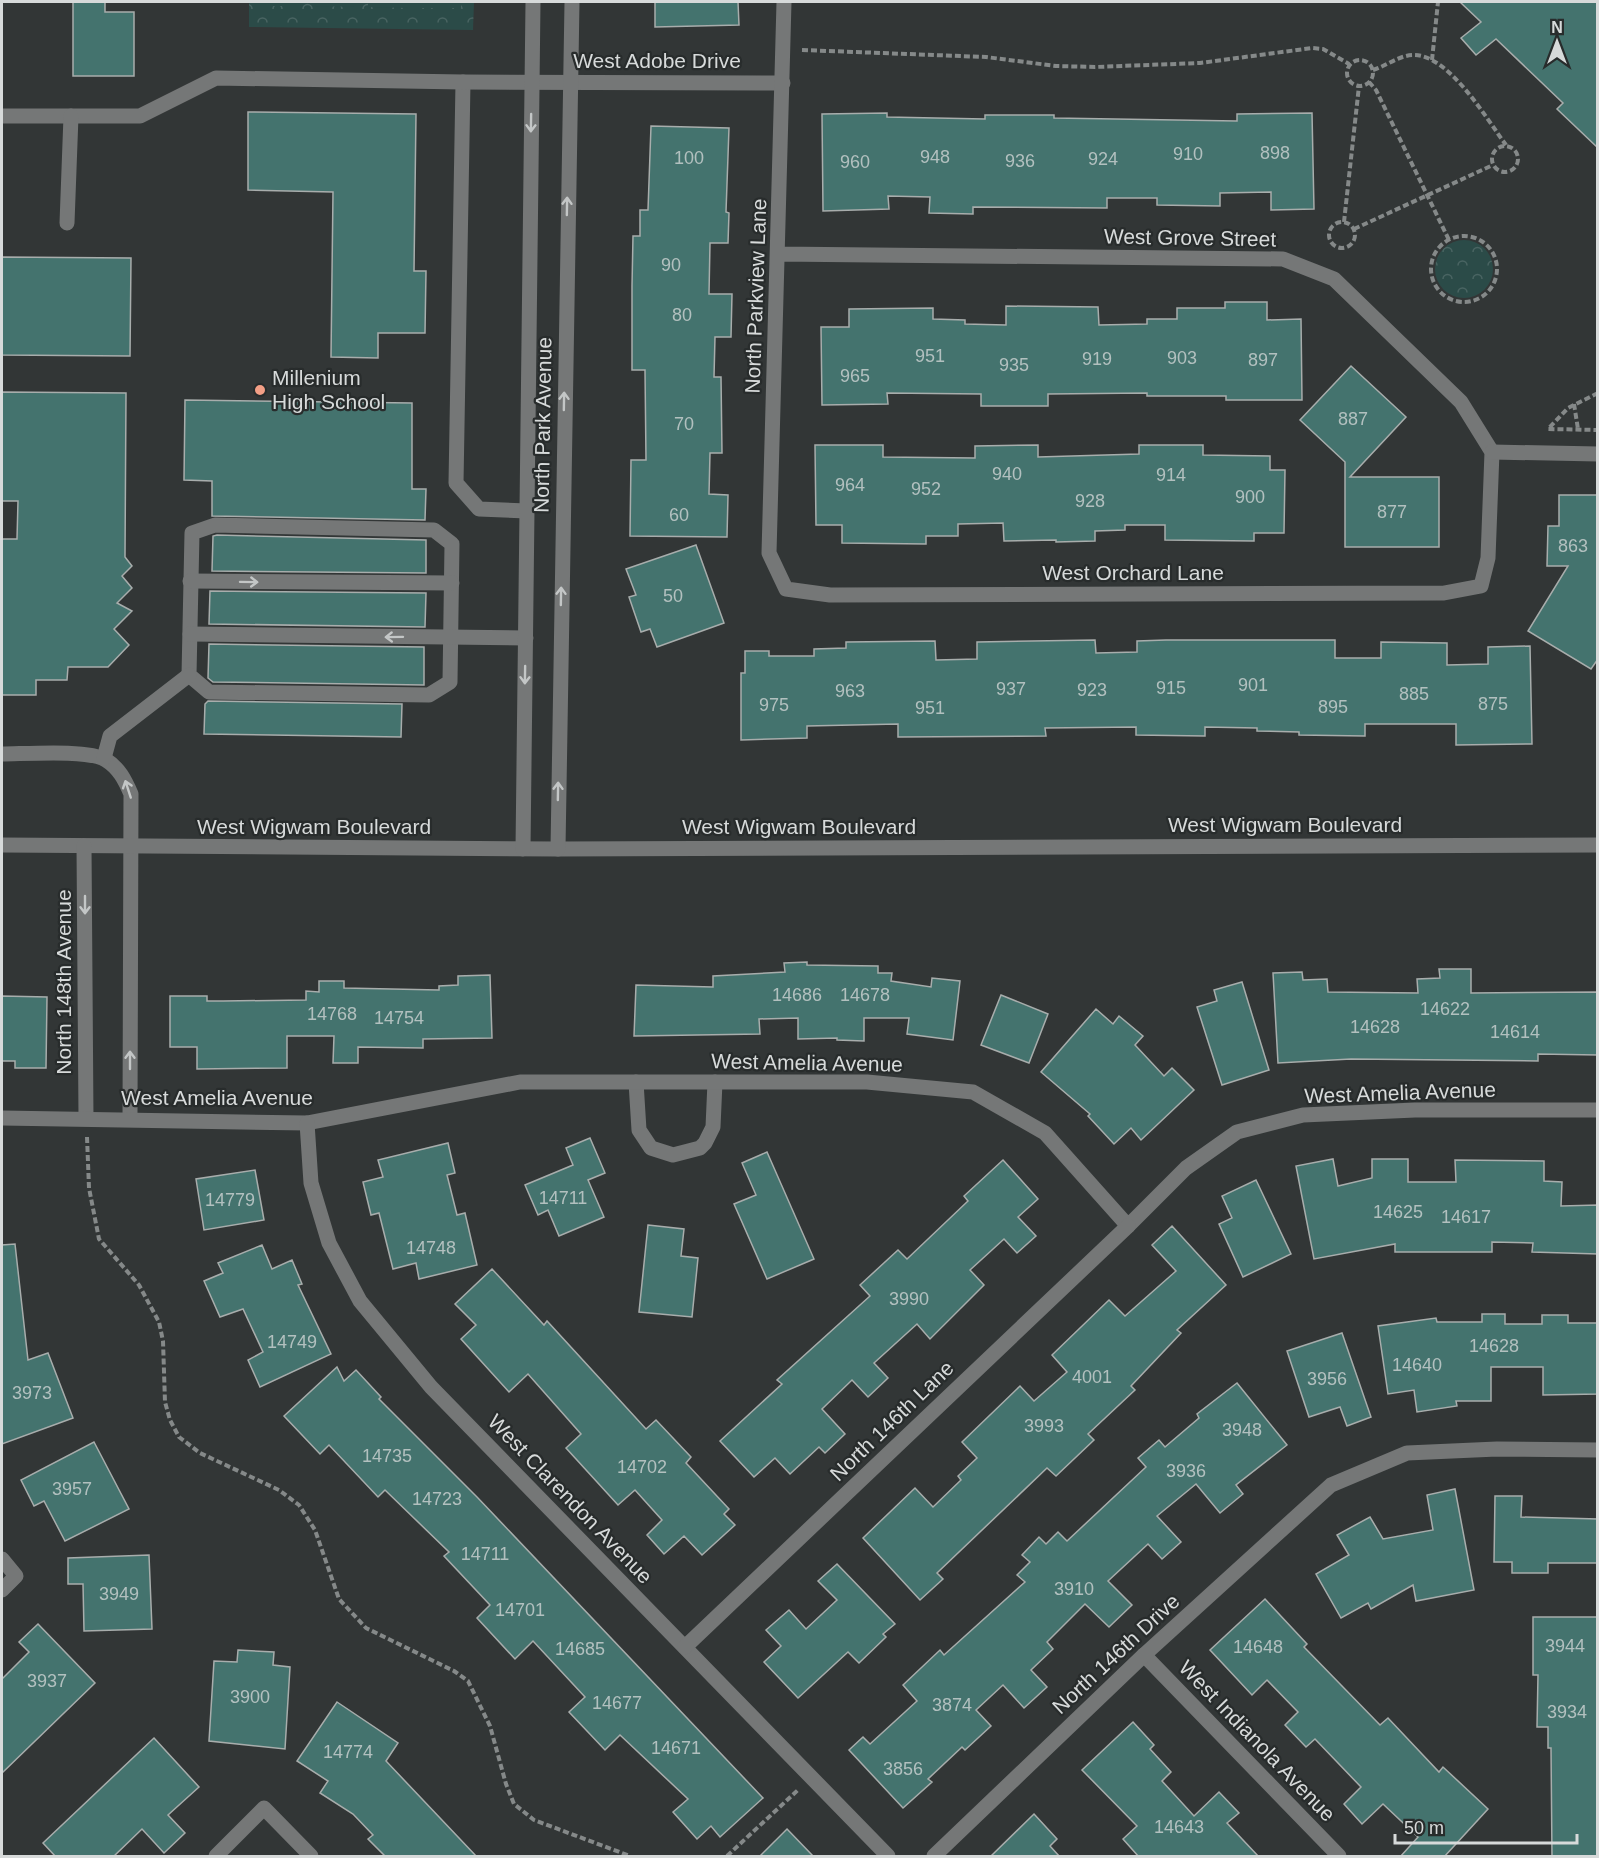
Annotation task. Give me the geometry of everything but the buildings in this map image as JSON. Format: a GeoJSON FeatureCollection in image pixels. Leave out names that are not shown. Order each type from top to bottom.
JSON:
{"type":"FeatureCollection","features":[{"type":"Feature","properties":{"kind":"street","name":"North Park Avenue"},"geometry":{"type":"LineString","coordinates":[[523,849],[532,2]]}},
{"type":"Feature","properties":{"kind":"street","name":"North Park Avenue"},"geometry":{"type":"LineString","coordinates":[[558,849],[572,2]]}},
{"type":"Feature","properties":{"kind":"street","name":"North Parkview Lane"},"geometry":{"type":"LineString","coordinates":[[784,2],[769,553],[786,589]]}},
{"type":"Feature","properties":{"kind":"street","name":"West Adobe Drive"},"geometry":{"type":"LineString","coordinates":[[2,116],[140,116],[216,78],[463,82],[783,83]]}},
{"type":"Feature","properties":{"kind":"street"},"geometry":{"type":"LineString","coordinates":[[463,82],[456,483],[479,509],[527,511]]}},
{"type":"Feature","properties":{"kind":"street"},"geometry":{"type":"LineString","coordinates":[[67,223],[71,116]]}},
{"type":"Feature","properties":{"kind":"street","name":"West Grove Street"},"geometry":{"type":"LineString","coordinates":[[778,254],[1283,259],[1334,279],[1461,402],[1492,452]]}},
{"type":"Feature","properties":{"kind":"street"},"geometry":{"type":"LineString","coordinates":[[1492,452],[1598,454]]}},
{"type":"Feature","properties":{"kind":"street","name":"West Orchard Lane"},"geometry":{"type":"LineString","coordinates":[[786,589],[830,594],[1444,593],[1481,586],[1488,558],[1492,452]]}},
{"type":"Feature","properties":{"kind":"street"},"geometry":{"type":"LineString","coordinates":[[215,525],[434,530],[452,544],[450,682],[429,695],[209,692],[189,675],[192,533],[215,525]]}},
{"type":"Feature","properties":{"kind":"street"},"geometry":{"type":"LineString","coordinates":[[190,581],[452,583]]}},
{"type":"Feature","properties":{"kind":"street"},"geometry":{"type":"LineString","coordinates":[[190,634],[389,638],[452,635],[526,638]]}},
{"type":"Feature","properties":{"kind":"street"},"geometry":{"type":"LineString","coordinates":[[104,758],[111,736],[189,675]]}},
{"type":"Feature","properties":{"kind":"street"},"geometry":{"type":"LineString","coordinates":[[2,754],[87,754],[104,758],[120,773],[131,794],[130,1118]]}},
{"type":"Feature","properties":{"kind":"street","name":"West Wigwam Boulevard"},"geometry":{"type":"LineString","coordinates":[[2,846],[558,849],[1598,845]]}},
{"type":"Feature","properties":{"kind":"street","name":"North 148th Avenue"},"geometry":{"type":"LineString","coordinates":[[84,846],[86,1118]]}},
{"type":"Feature","properties":{"kind":"street","name":"West Amelia Avenue"},"geometry":{"type":"LineString","coordinates":[[2,1118],[130,1118],[307,1123],[520,1082],[867,1082],[973,1092],[1045,1133],[1128,1226],[1186,1168],[1237,1132],[1303,1115],[1415,1110],[1598,1110]]}},
{"type":"Feature","properties":{"kind":"street"},"geometry":{"type":"LineString","coordinates":[[636,1082],[639,1130],[651,1148],[673,1155],[700,1148],[705,1143],[713,1127],[715,1082]]}},
{"type":"Feature","properties":{"kind":"street","name":"West Clarendon Avenue"},"geometry":{"type":"LineString","coordinates":[[307,1123],[311,1183],[329,1243],[360,1301],[431,1387],[888,1857]]}},
{"type":"Feature","properties":{"kind":"street","name":"North 146th Lane"},"geometry":{"type":"LineString","coordinates":[[685,1647],[1128,1226]]}},
{"type":"Feature","properties":{"kind":"street","name":"North 146th Drive"},"geometry":{"type":"LineString","coordinates":[[933,1857],[1144,1655],[1331,1485],[1407,1453],[1497,1449],[1598,1450]]}},
{"type":"Feature","properties":{"kind":"street"},"geometry":{"type":"LineString","coordinates":[[2,1559],[16,1576],[2,1590]]}},
{"type":"Feature","properties":{"kind":"street","name":"West Indianola Avenue"},"geometry":{"type":"LineString","coordinates":[[1144,1655],[1339,1857]]}},
{"type":"Feature","properties":{"kind":"street"},"geometry":{"type":"LineString","coordinates":[[216,1857],[264,1808],[311,1857]]}},
{"type":"Feature","properties":{"kind":"path"},"geometry":{"type":"LineString","coordinates":[[1432,60],[1438,2]]}},
{"type":"Feature","properties":{"kind":"path"},"geometry":{"type":"LineString","coordinates":[[784,49],[986,57],[1056,66],[1095,67],[1200,63],[1312,48],[1323,49],[1349,64]]}},
{"type":"Feature","properties":{"kind":"path"},"geometry":{"type":"LineString","coordinates":[[1349,64],[1347,78],[1359,86],[1369,82],[1373,70],[1405,56],[1415,55],[1432,60],[1452,75],[1506,145],[1517,151],[1517,164],[1507,172],[1498,170],[1493,165],[1494,150],[1506,145]]}},
{"type":"Feature","properties":{"kind":"path"},"geometry":{"type":"LineString","coordinates":[[1349,64],[1356,60],[1365,60],[1373,70]]}},
{"type":"Feature","properties":{"kind":"path"},"geometry":{"type":"LineString","coordinates":[[1369,82],[1376,90],[1449,240]]}},
{"type":"Feature","properties":{"kind":"path"},"geometry":{"type":"LineString","coordinates":[[1344,222],[1359,86]]}},
{"type":"Feature","properties":{"kind":"path"},"geometry":{"type":"LineString","coordinates":[[1354,229],[1493,165]]}},
{"type":"Feature","properties":{"kind":"path"},"geometry":{"type":"LineString","coordinates":[[1344,222],[1354,229],[1355,238],[1350,244],[1342,247],[1334,245],[1330,238],[1330,230],[1336,224],[1344,222]]}},
{"type":"Feature","properties":{"kind":"path"},"geometry":{"type":"LineString","coordinates":[[1466,236],[1477,238],[1493,253],[1497,264],[1493,285],[1477,300],[1455,301],[1445,297],[1432,279],[1432,258],[1437,248],[1449,240],[1466,236]]}},
{"type":"Feature","properties":{"kind":"path"},"geometry":{"type":"LineString","coordinates":[[1598,393],[1574,404],[1548,429],[1598,430]]}},
{"type":"Feature","properties":{"kind":"path"},"geometry":{"type":"LineString","coordinates":[[1574,404],[1578,429]]}},
{"type":"Feature","properties":{"kind":"path"},"geometry":{"type":"LineString","coordinates":[[86,1118],[89,1188],[99,1239],[139,1285],[159,1322],[163,1341],[165,1402],[170,1420],[179,1437],[200,1453],[279,1490],[299,1505],[315,1530],[339,1599],[366,1628],[454,1671],[468,1681],[490,1726],[514,1804],[534,1820],[630,1857]]}},
{"type":"Feature","properties":{"kind":"path"},"geometry":{"type":"LineString","coordinates":[[727,1857],[812,1777]]}},
{"type":"Feature","properties":{"kind":"green space"},"geometry":{"type":"Polygon","coordinates":[[[249,2],[474,2],[473,30],[249,27],[249,2]]]}},
{"type":"Feature","properties":{"kind":"green space"},"geometry":{"type":"Polygon","coordinates":[[[262,2],[302,2],[302,6],[262,6],[262,2]]]}},
{"type":"Feature","properties":{"kind":"green space"},"geometry":{"type":"Polygon","coordinates":[[[315,2],[355,2],[355,7],[315,6],[315,2]]]}},
{"type":"Feature","properties":{"kind":"green space"},"geometry":{"type":"Polygon","coordinates":[[[368,2],[408,2],[408,8],[368,7],[368,2]]]}},
{"type":"Feature","properties":{"kind":"green space"},"geometry":{"type":"Polygon","coordinates":[[[421,2],[461,2],[461,8],[421,8],[421,2]]]}},
{"type":"Feature","properties":{"kind":"green space"},"geometry":{"type":"Polygon","coordinates":[[[1464,240],[1475,242],[1485,248],[1491,258],[1493,269],[1491,280],[1485,290],[1475,296],[1464,298],[1453,296],[1443,290],[1437,280],[1435,269],[1437,258],[1443,248],[1453,242],[1464,240]]]}},
{"type":"Feature","properties":{"kind":"place","name":"Millenium High School"},"geometry":{"type":"Point","coordinates":[260,390]}}]}
